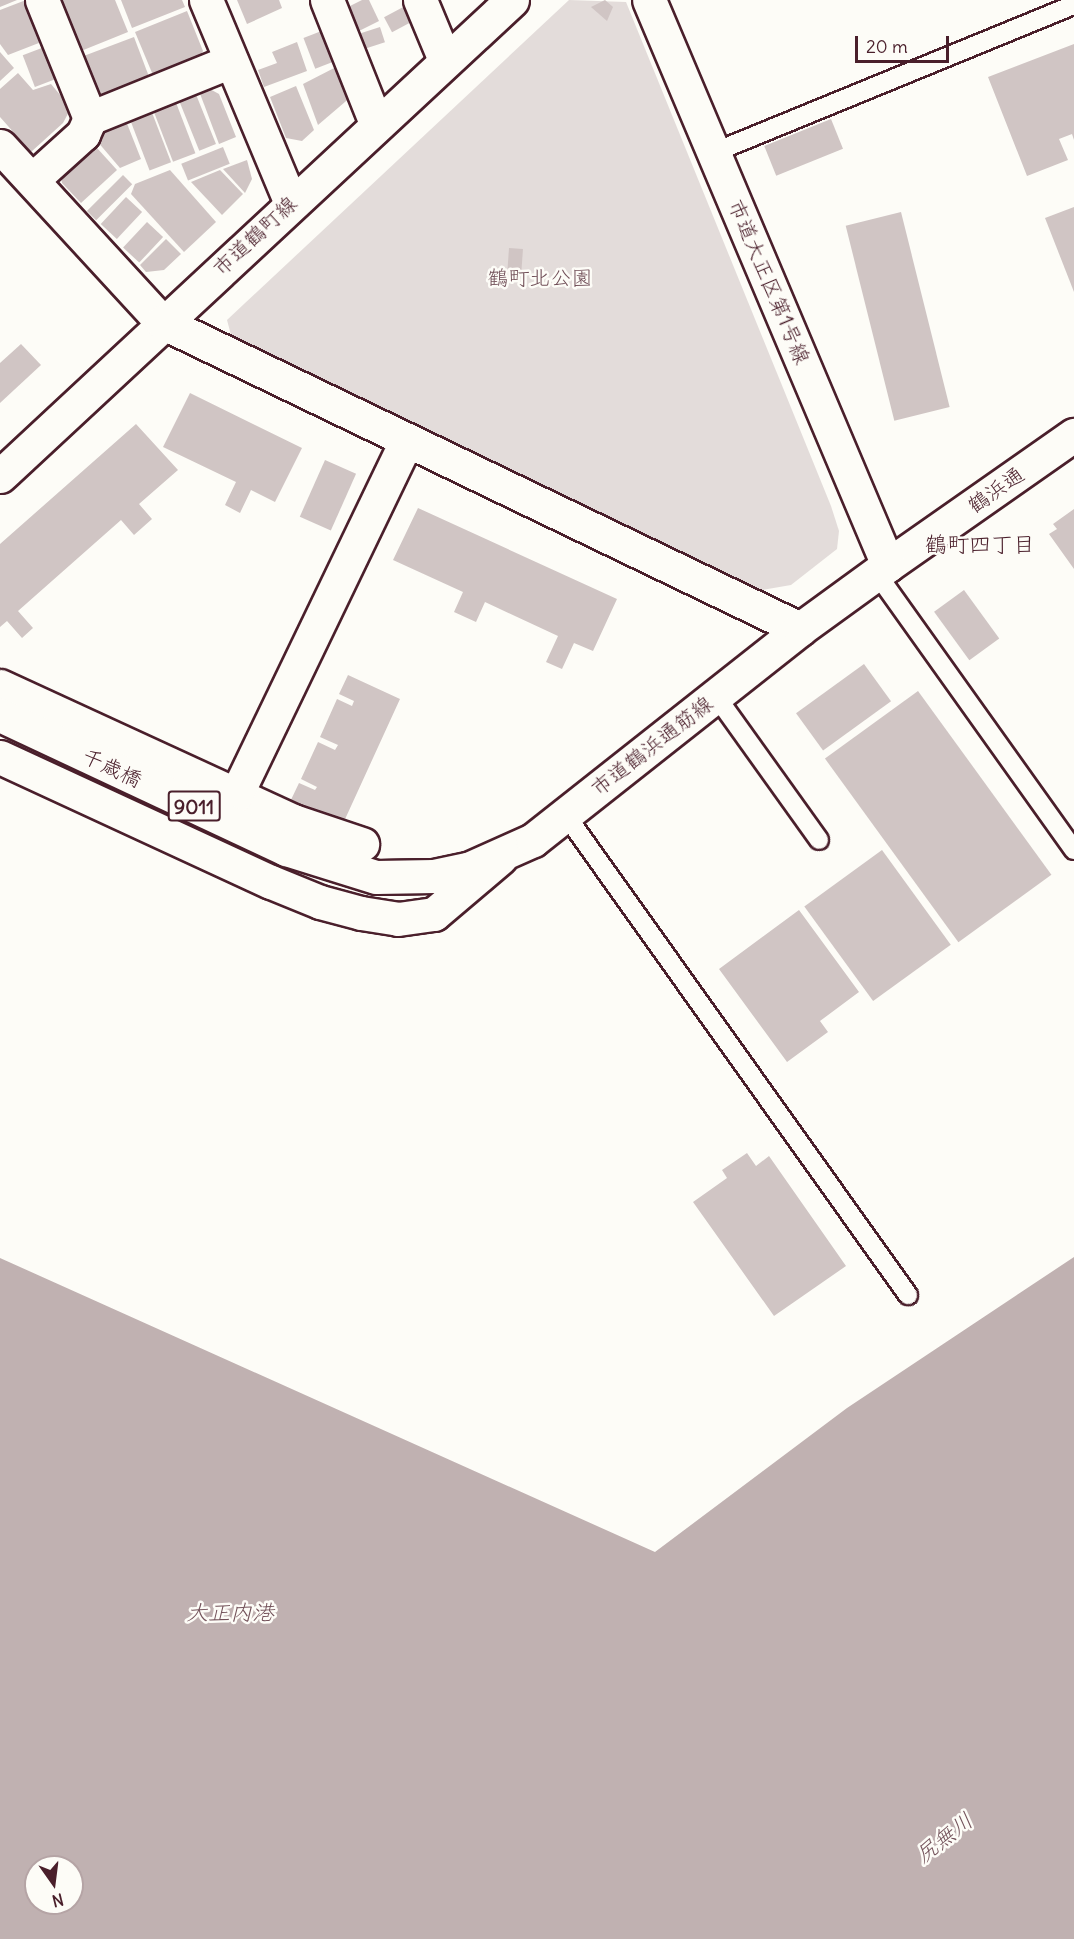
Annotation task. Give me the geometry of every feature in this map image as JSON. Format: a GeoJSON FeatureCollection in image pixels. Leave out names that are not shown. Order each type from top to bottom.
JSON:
{"type":"FeatureCollection","features":[{"type":"Feature","properties":{"kind":"street"},"geometry":{"type":"LineString","coordinates":[[42,0],[90,118]]}},
{"type":"Feature","properties":{"kind":"street"},"geometry":{"type":"LineString","coordinates":[[206,0],[291,203]]}},
{"type":"Feature","properties":{"kind":"street"},"geometry":{"type":"LineString","coordinates":[[327,0],[376,123]]}},
{"type":"Feature","properties":{"kind":"street"},"geometry":{"type":"LineString","coordinates":[[420,0],[445,60]]}},
{"type":"Feature","properties":{"kind":"street","name":"市道鶴町線"},"geometry":{"type":"LineString","coordinates":[[0,476],[376,123],[512,0]]}},
{"type":"Feature","properties":{"kind":"street","name":"市道大正区第1号線"},"geometry":{"type":"LineString","coordinates":[[649,0],[715,152],[882,569]]}},
{"type":"Feature","properties":{"kind":"street"},"geometry":{"type":"LineString","coordinates":[[32,180],[83,134],[90,118],[231,61]]}},
{"type":"Feature","properties":{"kind":"street"},"geometry":{"type":"LineString","coordinates":[[0,146],[162,322],[800,629]]}},
{"type":"Feature","properties":{"kind":"street","name":"鶴浜通"},"geometry":{"type":"LineString","coordinates":[[882,569],[1074,435]]}},
{"type":"Feature","properties":{"kind":"street"},"geometry":{"type":"LineString","coordinates":[[237,795],[406,441]]}},
{"type":"Feature","properties":{"kind":"street","name":"市道鶴浜通筋線"},"geometry":{"type":"LineString","coordinates":[[394,879],[468,869],[502,857],[533,840],[800,629],[882,569]]}},
{"type":"Feature","properties":{"kind":"street"},"geometry":{"type":"LineString","coordinates":[[0,686],[293,821],[362,844]]}},
{"type":"Feature","properties":{"kind":"street","name":"千歳橋"},"geometry":{"type":"LineString","coordinates":[[0,715],[286,849],[337,868],[394,879]]}},
{"type":"Feature","properties":{"kind":"street"},"geometry":{"type":"LineString","coordinates":[[0,757],[271,882],[320,902],[361,913],[398,919],[434,914],[502,857]]}},
{"type":"Feature","properties":{"kind":"lane"},"geometry":{"type":"LineString","coordinates":[[715,152],[1074,5]]}},
{"type":"Feature","properties":{"kind":"lane"},"geometry":{"type":"LineString","coordinates":[[882,569],[1074,850]]}},
{"type":"Feature","properties":{"kind":"lane"},"geometry":{"type":"LineString","coordinates":[[716,696],[819,840]]}},
{"type":"Feature","properties":{"kind":"lane"},"geometry":{"type":"LineString","coordinates":[[565,814],[908,1295]]}},
{"type":"Feature","properties":{"kind":"green space","name":"鶴町北公園"},"geometry":{"type":"Polygon","coordinates":[[[569,0],[626,2],[831,506],[839,531],[837,549],[791,585],[762,590],[231,335],[227,320],[569,0]]]}},
{"type":"Feature","properties":{"kind":"water"},"geometry":{"type":"Polygon","coordinates":[[[1074,1257],[1074,1939],[0,1939],[0,1258],[655,1552],[847,1408],[1074,1257]]]}},
{"type":"Feature","properties":{"kind":"building"},"geometry":{"type":"Polygon","coordinates":[[[0,0],[17,0],[0,7],[0,0]]]}},
{"type":"Feature","properties":{"kind":"building"},"geometry":{"type":"Polygon","coordinates":[[[26,0],[44,41],[8,55],[0,44],[0,10],[26,0]]]}},
{"type":"Feature","properties":{"kind":"building"},"geometry":{"type":"Polygon","coordinates":[[[61,0],[115,0],[128,32],[81,51],[61,0]]]}},
{"type":"Feature","properties":{"kind":"building"},"geometry":{"type":"Polygon","coordinates":[[[121,0],[182,0],[185,7],[132,28],[121,0]]]}},
{"type":"Feature","properties":{"kind":"building"},"geometry":{"type":"Polygon","coordinates":[[[237,0],[279,0],[282,8],[247,24],[237,0]]]}},
{"type":"Feature","properties":{"kind":"building"},"geometry":{"type":"Polygon","coordinates":[[[362,0],[369,0],[379,21],[355,33],[344,9],[362,0]]]}},
{"type":"Feature","properties":{"kind":"building"},"geometry":{"type":"Polygon","coordinates":[[[605,0],[613,7],[607,21],[591,7],[605,0]]]}},
{"type":"Feature","properties":{"kind":"building"},"geometry":{"type":"Polygon","coordinates":[[[407,5],[415,20],[392,32],[384,17],[407,5]]]}},
{"type":"Feature","properties":{"kind":"building"},"geometry":{"type":"Polygon","coordinates":[[[187,11],[203,51],[195,64],[155,80],[135,32],[187,11]]]}},
{"type":"Feature","properties":{"kind":"building"},"geometry":{"type":"Polygon","coordinates":[[[380,27],[385,42],[360,50],[355,35],[380,27]]]}},
{"type":"Feature","properties":{"kind":"building"},"geometry":{"type":"Polygon","coordinates":[[[324,30],[336,61],[315,69],[303,38],[324,30]]]}},
{"type":"Feature","properties":{"kind":"building"},"geometry":{"type":"Polygon","coordinates":[[[134,37],[151,82],[108,98],[95,92],[81,57],[134,37]]]}},
{"type":"Feature","properties":{"kind":"building"},"geometry":{"type":"Polygon","coordinates":[[[297,42],[307,71],[264,87],[258,70],[277,63],[272,52],[297,42]]]}},
{"type":"Feature","properties":{"kind":"building"},"geometry":{"type":"Polygon","coordinates":[[[1074,44],[1074,140],[1072,134],[1059,139],[1068,160],[1027,176],[988,77],[1074,44]]]}},
{"type":"Feature","properties":{"kind":"building"},"geometry":{"type":"Polygon","coordinates":[[[47,46],[59,78],[35,87],[23,55],[47,46]]]}},
{"type":"Feature","properties":{"kind":"building"},"geometry":{"type":"Polygon","coordinates":[[[0,52],[14,68],[0,81],[0,52]]]}},
{"type":"Feature","properties":{"kind":"building"},"geometry":{"type":"Polygon","coordinates":[[[340,65],[352,96],[318,125],[303,84],[340,65]]]}},
{"type":"Feature","properties":{"kind":"building"},"geometry":{"type":"Polygon","coordinates":[[[18,73],[33,90],[51,84],[71,108],[63,123],[31,152],[0,117],[0,89],[18,73]]]}},
{"type":"Feature","properties":{"kind":"building"},"geometry":{"type":"Polygon","coordinates":[[[296,86],[314,130],[302,141],[286,138],[270,97],[296,86]]]}},
{"type":"Feature","properties":{"kind":"building"},"geometry":{"type":"Polygon","coordinates":[[[208,88],[219,94],[236,137],[219,144],[199,91],[208,88]]]}},
{"type":"Feature","properties":{"kind":"building"},"geometry":{"type":"Polygon","coordinates":[[[195,92],[216,144],[199,151],[178,99],[195,92]]]}},
{"type":"Feature","properties":{"kind":"building"},"geometry":{"type":"Polygon","coordinates":[[[175,100],[195,153],[173,162],[153,109],[175,100]]]}},
{"type":"Feature","properties":{"kind":"building"},"geometry":{"type":"Polygon","coordinates":[[[151,110],[171,162],[150,171],[130,118],[151,110]]]}},
{"type":"Feature","properties":{"kind":"building"},"geometry":{"type":"Polygon","coordinates":[[[831,119],[843,149],[776,176],[764,146],[831,119]]]}},
{"type":"Feature","properties":{"kind":"building"},"geometry":{"type":"Polygon","coordinates":[[[126,121],[141,159],[120,168],[91,134],[126,121]]]}},
{"type":"Feature","properties":{"kind":"building"},"geometry":{"type":"Polygon","coordinates":[[[87,137],[117,170],[81,203],[62,183],[59,162],[87,137]]]}},
{"type":"Feature","properties":{"kind":"building"},"geometry":{"type":"Polygon","coordinates":[[[223,147],[230,164],[188,181],[181,164],[223,147]]]}},
{"type":"Feature","properties":{"kind":"building"},"geometry":{"type":"Polygon","coordinates":[[[247,160],[252,179],[245,193],[223,169],[247,160]]]}},
{"type":"Feature","properties":{"kind":"building"},"geometry":{"type":"Polygon","coordinates":[[[170,170],[216,222],[184,252],[131,194],[135,184],[170,170]]]}},
{"type":"Feature","properties":{"kind":"building"},"geometry":{"type":"Polygon","coordinates":[[[220,170],[243,194],[222,215],[191,182],[220,170]]]}},
{"type":"Feature","properties":{"kind":"building"},"geometry":{"type":"Polygon","coordinates":[[[123,175],[132,184],[96,220],[87,211],[123,175]]]}},
{"type":"Feature","properties":{"kind":"building"},"geometry":{"type":"Polygon","coordinates":[[[126,197],[142,212],[117,239],[101,224],[126,197]]]}},
{"type":"Feature","properties":{"kind":"building"},"geometry":{"type":"Polygon","coordinates":[[[1074,207],[1074,292],[1045,218],[1074,207]]]}},
{"type":"Feature","properties":{"kind":"building"},"geometry":{"type":"Polygon","coordinates":[[[901,212],[950,407],[894,421],[846,226],[901,212]]]}},
{"type":"Feature","properties":{"kind":"building"},"geometry":{"type":"Polygon","coordinates":[[[147,222],[163,237],[139,263],[123,248],[147,222]]]}},
{"type":"Feature","properties":{"kind":"building"},"geometry":{"type":"Polygon","coordinates":[[[166,239],[181,254],[164,270],[146,272],[140,265],[166,239]]]}},
{"type":"Feature","properties":{"kind":"building"},"geometry":{"type":"Polygon","coordinates":[[[509,248],[523,249],[522,270],[508,269],[509,248]]]}},
{"type":"Feature","properties":{"kind":"building"},"geometry":{"type":"Polygon","coordinates":[[[21,344],[41,365],[0,403],[0,363],[21,344]]]}},
{"type":"Feature","properties":{"kind":"building"},"geometry":{"type":"Polygon","coordinates":[[[190,393],[302,448],[275,502],[251,490],[240,513],[225,505],[236,482],[163,447],[190,393]]]}},
{"type":"Feature","properties":{"kind":"building"},"geometry":{"type":"Polygon","coordinates":[[[136,424],[178,470],[139,504],[152,519],[134,535],[121,520],[18,611],[33,628],[22,638],[7,621],[0,627],[0,544],[136,424]]]}},
{"type":"Feature","properties":{"kind":"building"},"geometry":{"type":"Polygon","coordinates":[[[325,460],[356,474],[331,530],[300,517],[325,460]]]}},
{"type":"Feature","properties":{"kind":"building"},"geometry":{"type":"Polygon","coordinates":[[[418,508],[617,599],[593,651],[574,643],[562,669],[546,662],[558,636],[485,602],[476,622],[454,612],[463,592],[393,560],[418,508]]]}},
{"type":"Feature","properties":{"kind":"building"},"geometry":{"type":"Polygon","coordinates":[[[1074,509],[1074,569],[1049,534],[1057,529],[1053,524],[1074,509]]]}},
{"type":"Feature","properties":{"kind":"building"},"geometry":{"type":"Polygon","coordinates":[[[964,590],[999,639],[969,660],[934,612],[964,590]]]}},
{"type":"Feature","properties":{"kind":"building"},"geometry":{"type":"Polygon","coordinates":[[[864,664],[891,701],[823,751],[796,713],[864,664]]]}},
{"type":"Feature","properties":{"kind":"building"},"geometry":{"type":"Polygon","coordinates":[[[348,675],[400,699],[341,828],[289,804],[299,783],[315,790],[317,787],[301,779],[318,742],[335,750],[338,745],[320,737],[337,699],[352,706],[354,701],[339,694],[348,675]]]}},
{"type":"Feature","properties":{"kind":"building"},"geometry":{"type":"Polygon","coordinates":[[[918,691],[1051,875],[958,942],[825,759],[918,691]]]}},
{"type":"Feature","properties":{"kind":"building"},"geometry":{"type":"Polygon","coordinates":[[[882,850],[951,945],[873,1001],[804,906],[882,850]]]}},
{"type":"Feature","properties":{"kind":"building"},"geometry":{"type":"Polygon","coordinates":[[[799,910],[859,992],[820,1021],[828,1032],[787,1062],[719,969],[799,910]]]}},
{"type":"Feature","properties":{"kind":"building"},"geometry":{"type":"Polygon","coordinates":[[[747,1153],[756,1166],[769,1156],[846,1266],[774,1316],[693,1202],[727,1178],[722,1170],[747,1153]]]}},
{"type":"Feature","properties":{"kind":"district","name":"鶴町四丁目"},"geometry":{"type":"Point","coordinates":[980,545]}},
{"type":"Feature","properties":{"kind":"water label","name":"大正内港"},"geometry":{"type":"Point","coordinates":[230,1613]}},
{"type":"Feature","properties":{"kind":"water label","name":"尻無川"},"geometry":{"type":"Point","coordinates":[944,1838]}}]}
